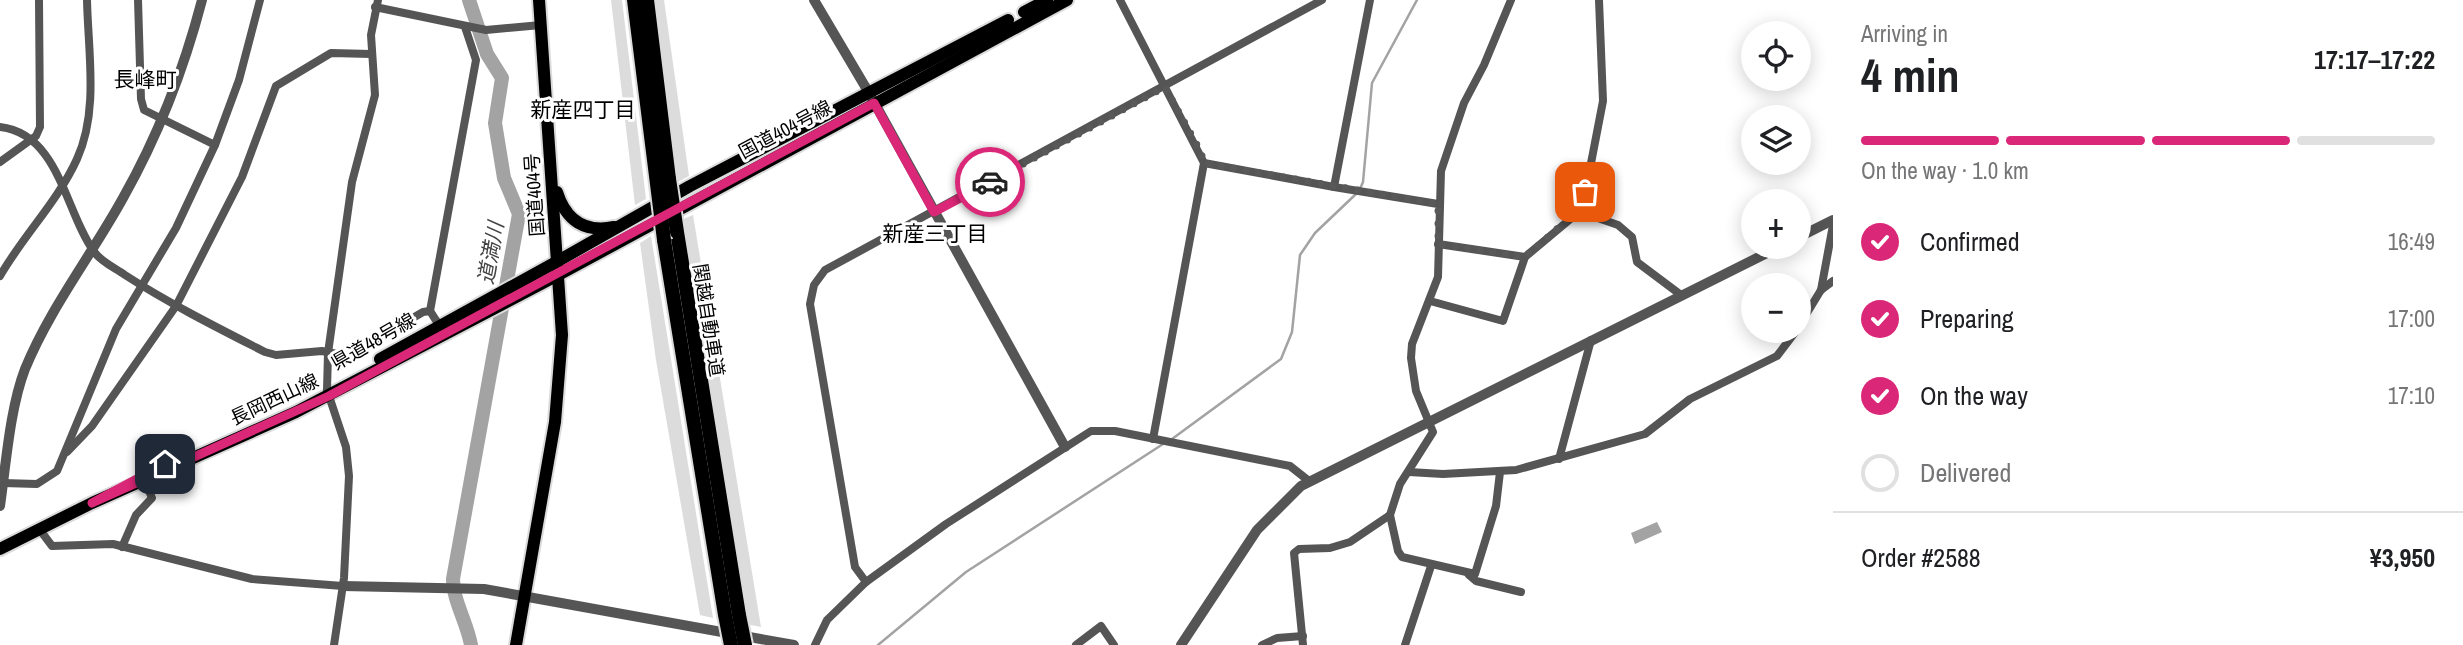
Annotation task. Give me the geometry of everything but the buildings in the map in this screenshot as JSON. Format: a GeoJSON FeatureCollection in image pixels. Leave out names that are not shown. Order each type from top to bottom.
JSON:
{"type":"FeatureCollection","features":[{"type":"Feature","properties":{"kind":"highway","name":"関越自動車道"},"geometry":{"type":"LineString","coordinates":[[634,0],[732,615],[731,645]]}},
{"type":"Feature","properties":{"kind":"highway","name":"関越自動車道"},"geometry":{"type":"LineString","coordinates":[[648,0],[663,181]]}},
{"type":"Feature","properties":{"kind":"highway","name":"関越自動車道"},"geometry":{"type":"LineString","coordinates":[[732,615],[745,645]]}},
{"type":"Feature","properties":{"kind":"main road","name":"国道404号"},"geometry":{"type":"LineString","coordinates":[[539,0],[559,267]]}},
{"type":"Feature","properties":{"kind":"main road","name":"国道404号線"},"geometry":{"type":"LineString","coordinates":[[559,267],[1047,0]]}},
{"type":"Feature","properties":{"kind":"main road","name":"国道404号線"},"geometry":{"type":"LineString","coordinates":[[559,267],[690,186],[1067,0]]}},
{"type":"Feature","properties":{"kind":"main road"},"geometry":{"type":"LineString","coordinates":[[552,175],[564,209],[578,224],[603,229],[623,225]]}},
{"type":"Feature","properties":{"kind":"main road"},"geometry":{"type":"LineString","coordinates":[[516,645],[555,422],[562,335],[559,267]]}},
{"type":"Feature","properties":{"kind":"main road","name":"県道48号線"},"geometry":{"type":"LineString","coordinates":[[92,503],[143,474],[328,393],[439,325],[559,267]]}},
{"type":"Feature","properties":{"kind":"main road","name":"長岡西山線"},"geometry":{"type":"LineString","coordinates":[[0,550],[92,503],[328,393],[559,267]]}},
{"type":"Feature","properties":{"kind":"street"},"geometry":{"type":"LineString","coordinates":[[0,162],[38,132],[41,115],[39,0]]}},
{"type":"Feature","properties":{"kind":"street"},"geometry":{"type":"LineString","coordinates":[[0,276],[77,160],[89,115],[87,0]]}},
{"type":"Feature","properties":{"kind":"street"},"geometry":{"type":"LineString","coordinates":[[138,0],[141,104],[144,110],[161,121],[215,145]]}},
{"type":"Feature","properties":{"kind":"street"},"geometry":{"type":"LineString","coordinates":[[0,506],[24,373],[46,322],[124,196],[161,121],[202,0]]}},
{"type":"Feature","properties":{"kind":"street"},"geometry":{"type":"LineString","coordinates":[[3,483],[29,485],[44,482],[57,471],[67,452],[101,362],[176,228],[215,145],[239,80],[260,0]]}},
{"type":"Feature","properties":{"kind":"street"},"geometry":{"type":"LineString","coordinates":[[814,0],[872,98],[1065,447]]}},
{"type":"Feature","properties":{"kind":"street"},"geometry":{"type":"LineString","coordinates":[[1120,0],[1201,152],[1204,163],[1153,439]]}},
{"type":"Feature","properties":{"kind":"street"},"geometry":{"type":"LineString","coordinates":[[866,582],[860,577],[853,557],[810,304],[811,293],[825,270],[1322,0]]}},
{"type":"Feature","properties":{"kind":"street"},"geometry":{"type":"LineString","coordinates":[[1334,187],[1370,0]]}},
{"type":"Feature","properties":{"kind":"street"},"geometry":{"type":"LineString","coordinates":[[1511,0],[1484,65],[1460,112],[1441,170],[1438,277],[1412,344],[1410,358],[1416,391],[1433,432],[1400,484],[1390,515],[1399,554],[1410,561],[1469,575],[1476,580],[1521,592]]}},
{"type":"Feature","properties":{"kind":"street"},"geometry":{"type":"LineString","coordinates":[[1581,215],[1603,101],[1599,0]]}},
{"type":"Feature","properties":{"kind":"street"},"geometry":{"type":"LineString","coordinates":[[334,645],[343,586],[348,459],[328,393],[328,352],[352,181],[375,95],[370,35],[377,4],[486,30],[541,24]]}},
{"type":"Feature","properties":{"kind":"street"},"geometry":{"type":"LineString","coordinates":[[439,325],[430,311],[476,60],[465,27]]}},
{"type":"Feature","properties":{"kind":"street"},"geometry":{"type":"LineString","coordinates":[[67,452],[92,426],[176,306],[242,177],[275,86],[331,53],[371,54]]}},
{"type":"Feature","properties":{"kind":"street"},"geometry":{"type":"LineString","coordinates":[[0,127],[32,139],[46,155],[99,258],[176,306],[265,352],[276,355],[328,352],[342,356],[354,355],[423,312],[430,311]]}},
{"type":"Feature","properties":{"kind":"street"},"geometry":{"type":"LineString","coordinates":[[1204,163],[1438,204]]}},
{"type":"Feature","properties":{"kind":"street"},"geometry":{"type":"LineString","coordinates":[[1430,301],[1503,321],[1525,257],[1566,221],[1581,215],[1618,225],[1632,237],[1637,262],[1681,295]]}},
{"type":"Feature","properties":{"kind":"street"},"geometry":{"type":"LineString","coordinates":[[1811,232],[1833,223]]}},
{"type":"Feature","properties":{"kind":"street"},"geometry":{"type":"LineString","coordinates":[[1811,307],[1821,290],[1833,223]]}},
{"type":"Feature","properties":{"kind":"street"},"geometry":{"type":"LineString","coordinates":[[1438,244],[1525,257]]}},
{"type":"Feature","properties":{"kind":"street"},"geometry":{"type":"LineString","coordinates":[[1181,645],[1257,530],[1289,495],[1309,481],[1754,259]]}},
{"type":"Feature","properties":{"kind":"street"},"geometry":{"type":"LineString","coordinates":[[1821,290],[1833,281]]}},
{"type":"Feature","properties":{"kind":"street"},"geometry":{"type":"LineString","coordinates":[[1559,459],[1591,340]]}},
{"type":"Feature","properties":{"kind":"street"},"geometry":{"type":"LineString","coordinates":[[1409,472],[1500,472],[1644,435],[1690,399],[1777,356],[1787,343]]}},
{"type":"Feature","properties":{"kind":"street"},"geometry":{"type":"LineString","coordinates":[[815,645],[827,620],[866,582],[946,524],[1065,447],[1098,429],[1290,466],[1309,481]]}},
{"type":"Feature","properties":{"kind":"street"},"geometry":{"type":"LineString","coordinates":[[1469,575],[1475,574],[1496,506],[1500,472]]}},
{"type":"Feature","properties":{"kind":"street"},"geometry":{"type":"LineString","coordinates":[[121,547],[136,515],[152,498],[144,479]]}},
{"type":"Feature","properties":{"kind":"street"},"geometry":{"type":"LineString","coordinates":[[1262,645],[1277,638],[1303,640],[1293,558],[1296,550],[1330,548],[1350,542],[1390,515]]}},
{"type":"Feature","properties":{"kind":"street"},"geometry":{"type":"LineString","coordinates":[[40,530],[51,546],[121,547],[268,582],[343,586],[447,586],[525,595],[794,645]]}},
{"type":"Feature","properties":{"kind":"street"},"geometry":{"type":"LineString","coordinates":[[1405,645],[1431,566]]}},
{"type":"Feature","properties":{"kind":"street"},"geometry":{"type":"LineString","coordinates":[[1076,645],[1101,626],[1114,645]]}},
{"type":"Feature","properties":{"kind":"shaded area"},"geometry":{"type":"Polygon","coordinates":[[[611,0],[622,0],[646,199],[635,205],[611,0]]]}},
{"type":"Feature","properties":{"kind":"shaded area"},"geometry":{"type":"Polygon","coordinates":[[[654,0],[664,0],[689,176],[676,183],[654,0]]]}},
{"type":"Feature","properties":{"kind":"shaded area"},"geometry":{"type":"Polygon","coordinates":[[[693,215],[761,627],[746,624],[681,220],[693,215]]]}},
{"type":"Feature","properties":{"kind":"shaded area"},"geometry":{"type":"Polygon","coordinates":[[[651,236],[713,618],[700,615],[656,360],[640,243],[651,236]]]}},
{"type":"Feature","properties":{"kind":"shaded area"},"geometry":{"type":"Polygon","coordinates":[[[1657,522],[1662,532],[1635,544],[1631,533],[1657,522]]]}},
{"type":"Feature","properties":{"kind":"waterway","name":"道満川"},"geometry":{"type":"LineString","coordinates":[[469,0],[487,54],[502,78],[495,123],[504,178],[519,214],[453,579],[455,595],[471,645]]}},
{"type":"Feature","properties":{"kind":"waterway"},"geometry":{"type":"LineString","coordinates":[[1360,189],[1363,182],[1372,83],[1417,0]]}},
{"type":"Feature","properties":{"kind":"waterway"},"geometry":{"type":"LineString","coordinates":[[1172,439],[1281,359],[1292,332],[1300,255],[1315,233],[1356,194]]}},
{"type":"Feature","properties":{"kind":"waterway"},"geometry":{"type":"LineString","coordinates":[[878,645],[966,572],[1163,444]]}},
{"type":"Feature","properties":{"kind":"way so far"},"geometry":{"type":"LineString","coordinates":[[990,182],[1165,87],[1201,152],[1204,163],[1438,204],[1438,244],[1525,257],[1566,221],[1581,215],[1585,192]]}},
{"type":"Feature","properties":{"kind":"district","name":"長峰町"},"geometry":{"type":"Point","coordinates":[145,80]}},
{"type":"Feature","properties":{"kind":"district","name":"新産四丁目"},"geometry":{"type":"Point","coordinates":[583,110]}},
{"type":"Feature","properties":{"kind":"district","name":"新産三丁目"},"geometry":{"type":"Point","coordinates":[935,234]}},
{"type":"Feature","properties":{"kind":"route"},"geometry":{"type":"LineString","coordinates":[[165,464],[92,503],[329,396],[874,103],[934,212],[990,182]]}}]}
